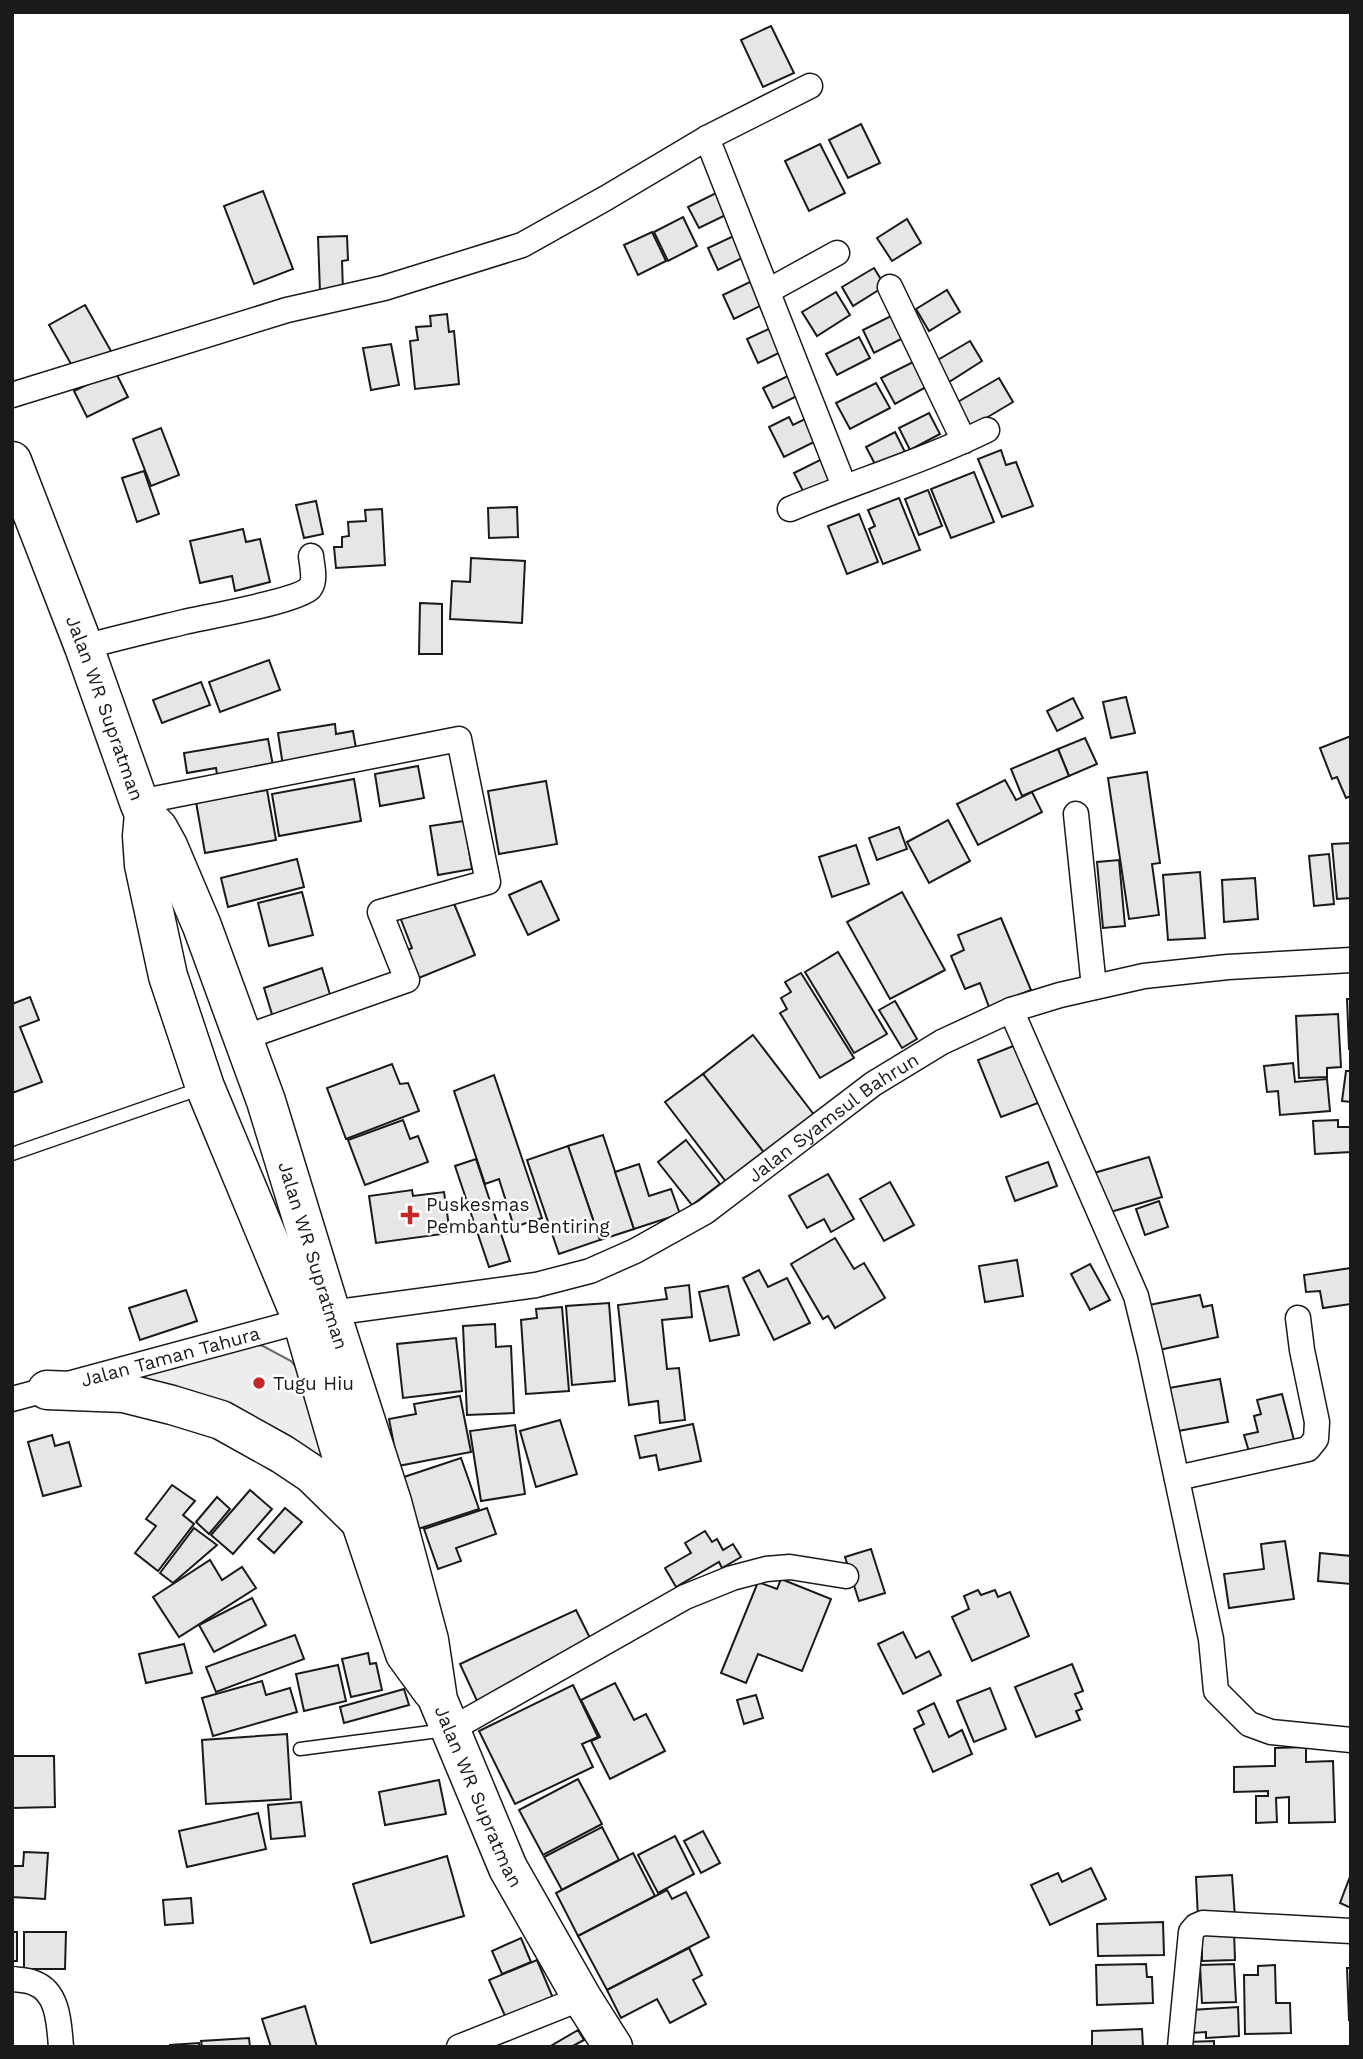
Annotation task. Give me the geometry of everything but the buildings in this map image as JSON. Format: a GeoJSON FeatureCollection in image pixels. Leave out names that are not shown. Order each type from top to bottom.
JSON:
{"type":"FeatureCollection","features":[{"type":"Feature","properties":{"kind":"highway","name":"Jalan WR Supratman"},"geometry":{"type":"LineString","coordinates":[[12,461],[84,647],[141,808],[158,828],[168,846],[202,926],[266,1101],[316,1316],[392,1502],[429,1640],[444,1715],[508,1868],[613,2047]]}},
{"type":"Feature","properties":{"kind":"highway"},"geometry":{"type":"LineString","coordinates":[[141,808],[144,865],[156,925],[168,976],[205,1087],[316,1316],[361,1522],[405,1654],[444,1715]]}},
{"type":"Feature","properties":{"kind":"highway"},"geometry":{"type":"LineString","coordinates":[[30,1395],[124,1393],[221,1420],[312,1474],[361,1522]]}},
{"type":"Feature","properties":{"kind":"street"},"geometry":{"type":"LineString","coordinates":[[12,395],[288,310],[384,288],[522,245],[707,138],[810,86]]}},
{"type":"Feature","properties":{"kind":"street"},"geometry":{"type":"LineString","coordinates":[[707,138],[844,486]]}},
{"type":"Feature","properties":{"kind":"street"},"geometry":{"type":"LineString","coordinates":[[768,291],[837,253]]}},
{"type":"Feature","properties":{"kind":"street"},"geometry":{"type":"LineString","coordinates":[[890,287],[964,441]]}},
{"type":"Feature","properties":{"kind":"street"},"geometry":{"type":"LineString","coordinates":[[790,509],[986,430]]}},
{"type":"Feature","properties":{"kind":"street"},"geometry":{"type":"LineString","coordinates":[[84,647],[303,593],[310,588],[313,581],[310,556]]}},
{"type":"Feature","properties":{"kind":"street"},"geometry":{"type":"LineString","coordinates":[[141,808],[459,739],[488,882],[380,912],[407,980],[243,1038]]}},
{"type":"Feature","properties":{"kind":"street"},"geometry":{"type":"LineString","coordinates":[[1076,814],[1094,987]]}},
{"type":"Feature","properties":{"kind":"street","name":"Jalan Syamsul Bahrun"},"geometry":{"type":"LineString","coordinates":[[316,1316],[536,1285],[590,1271],[635,1251],[705,1212],[873,1084],[942,1042],[1011,1010],[1060,995],[1144,976],[1216,968],[1351,960]]}},
{"type":"Feature","properties":{"kind":"street"},"geometry":{"type":"LineString","coordinates":[[1011,1010],[1136,1296],[1211,1639],[1216,1691],[1250,1724],[1271,1732],[1351,1740]]}},
{"type":"Feature","properties":{"kind":"street","name":"Jalan Taman Tahura"},"geometry":{"type":"LineString","coordinates":[[30,1395],[316,1316]]}},
{"type":"Feature","properties":{"kind":"street"},"geometry":{"type":"LineString","coordinates":[[1177,1478],[1308,1449],[1316,1439],[1317,1422],[1298,1318]]}},
{"type":"Feature","properties":{"kind":"street"},"geometry":{"type":"LineString","coordinates":[[444,1715],[685,1597],[732,1578],[766,1569],[790,1567],[846,1576]]}},
{"type":"Feature","properties":{"kind":"street"},"geometry":{"type":"LineString","coordinates":[[1180,2047],[1191,1932],[1196,1926],[1203,1923],[1351,1931]]}},
{"type":"Feature","properties":{"kind":"street"},"geometry":{"type":"LineString","coordinates":[[12,1979],[36,1983],[48,1992],[55,2006],[61,2047]]}},
{"type":"Feature","properties":{"kind":"street"},"geometry":{"type":"LineString","coordinates":[[459,2047],[582,1998]]}},
{"type":"Feature","properties":{"kind":"lane"},"geometry":{"type":"LineString","coordinates":[[12,1154],[205,1087]]}},
{"type":"Feature","properties":{"kind":"lane"},"geometry":{"type":"LineString","coordinates":[[300,1749],[444,1715]]}},
{"type":"Feature","properties":{"kind":"shaded area"},"geometry":{"type":"Polygon","coordinates":[[[252,1344],[263,1346],[291,1361],[303,1375],[332,1465],[146,1380],[144,1376],[252,1344]]]}},
{"type":"Feature","properties":{"kind":"place","name":"Puskesmas Pembantu Bentiring"},"geometry":{"type":"Point","coordinates":[410,1215]}},
{"type":"Feature","properties":{"kind":"place","name":"Tugu Hiu"},"geometry":{"type":"Point","coordinates":[259,1383]}}]}
